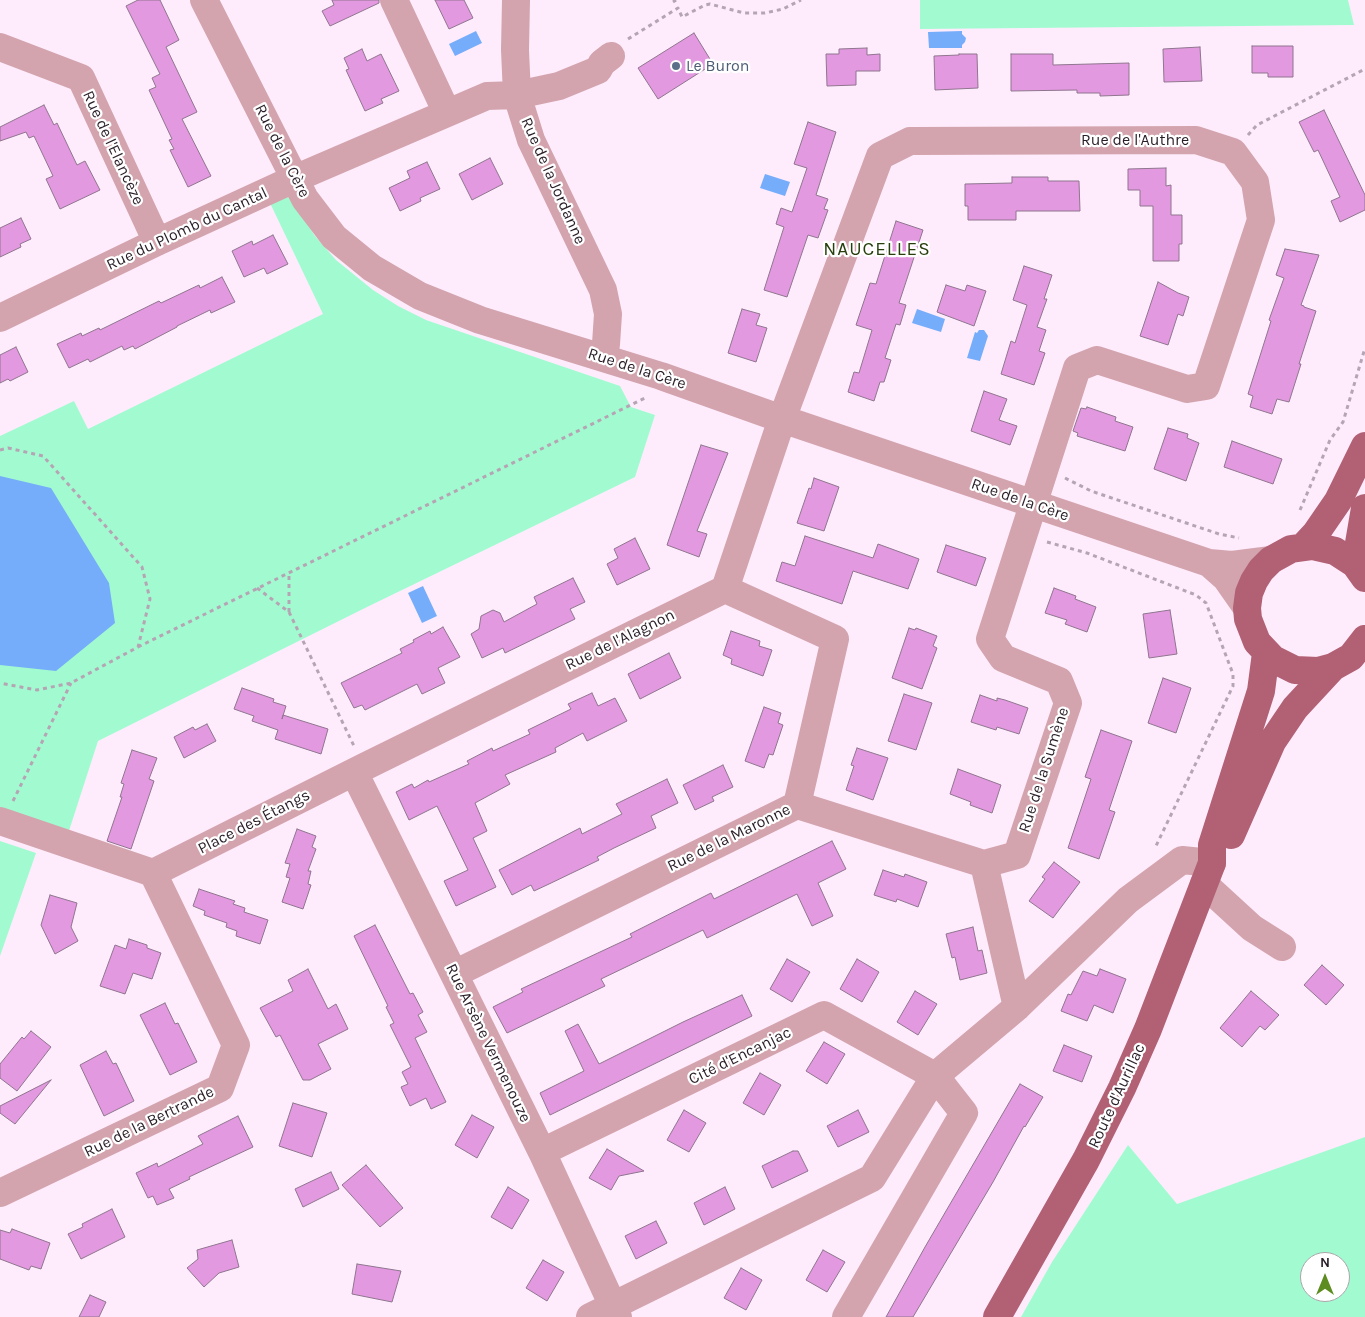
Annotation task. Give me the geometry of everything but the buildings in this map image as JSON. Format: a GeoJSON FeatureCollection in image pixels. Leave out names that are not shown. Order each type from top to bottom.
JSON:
{"type":"FeatureCollection","features":[{"type":"Feature","properties":{"kind":"main road"},"geometry":{"type":"LineString","coordinates":[[1302,547],[1316,533],[1338,500],[1365,446]]}},
{"type":"Feature","properties":{"kind":"main road"},"geometry":{"type":"LineString","coordinates":[[1364,576],[1358,549],[1365,508]]}},
{"type":"Feature","properties":{"kind":"main road"},"geometry":{"type":"LineString","coordinates":[[1362,647],[1346,660],[1333,667],[1318,671],[1295,670],[1285,666],[1266,653],[1257,642],[1248,619],[1247,608],[1249,593],[1261,570],[1271,560],[1291,549],[1324,547],[1335,551],[1346,557],[1364,576]]}},
{"type":"Feature","properties":{"kind":"main road","name":"Route d'Aurillac"},"geometry":{"type":"LineString","coordinates":[[997,1317],[1086,1160],[1122,1088],[1148,1029],[1208,873],[1212,845],[1262,691],[1266,653]]}},
{"type":"Feature","properties":{"kind":"main road","name":"Route d'Aurillac"},"geometry":{"type":"LineString","coordinates":[[1208,873],[1225,850],[1272,742],[1295,708],[1333,667]]}},
{"type":"Feature","properties":{"kind":"street","name":"Rue de la Cère"},"geometry":{"type":"LineString","coordinates":[[204,0],[305,199],[334,237],[372,268],[420,296],[480,320],[604,357],[1210,563],[1232,565],[1271,560]]}},
{"type":"Feature","properties":{"kind":"street"},"geometry":{"type":"LineString","coordinates":[[394,0],[447,113]]}},
{"type":"Feature","properties":{"kind":"street","name":"Rue de la Jordanne"},"geometry":{"type":"LineString","coordinates":[[516,0],[515,50],[517,95],[531,140],[603,290],[608,314],[604,357]]}},
{"type":"Feature","properties":{"kind":"street","name":"Rue de l'Elancèze"},"geometry":{"type":"LineString","coordinates":[[0,47],[81,78],[157,242]]}},
{"type":"Feature","properties":{"kind":"street","name":"Rue du Plomb du Cantal"},"geometry":{"type":"LineString","coordinates":[[0,318],[157,242],[294,179],[447,113],[487,96],[517,95],[559,86],[598,70],[602,63],[611,56]]}},
{"type":"Feature","properties":{"kind":"street","name":"Rue de l'Authre"},"geometry":{"type":"LineString","coordinates":[[782,419],[880,156],[910,141],[1196,140],[1233,152]]}},
{"type":"Feature","properties":{"kind":"street"},"geometry":{"type":"LineString","coordinates":[[1033,504],[1077,368],[1097,360],[1188,389],[1206,386],[1262,220],[1255,182],[1233,152]]}},
{"type":"Feature","properties":{"kind":"street"},"geometry":{"type":"LineString","coordinates":[[725,589],[782,419]]}},
{"type":"Feature","properties":{"kind":"street","name":"Rue de la Sumène"},"geometry":{"type":"LineString","coordinates":[[984,864],[1017,855],[1068,703],[1059,681],[1003,658],[990,639],[1033,504]]}},
{"type":"Feature","properties":{"kind":"street","name":"Rue de la Cère"},"geometry":{"type":"LineString","coordinates":[[1210,563],[1226,578],[1247,608]]}},
{"type":"Feature","properties":{"kind":"street","name":"Rue de l'Alagnon"},"geometry":{"type":"LineString","coordinates":[[359,769],[725,589]]}},
{"type":"Feature","properties":{"kind":"street","name":"Rue de la Maronne"},"geometry":{"type":"LineString","coordinates":[[454,974],[797,805],[835,639],[725,589]]}},
{"type":"Feature","properties":{"kind":"street","name":"Place des Étangs"},"geometry":{"type":"LineString","coordinates":[[153,873],[359,769]]}},
{"type":"Feature","properties":{"kind":"street","name":"Rue Arsène Vermenouze"},"geometry":{"type":"LineString","coordinates":[[359,769],[454,974],[542,1152],[607,1313]]}},
{"type":"Feature","properties":{"kind":"street"},"geometry":{"type":"LineString","coordinates":[[797,805],[984,864],[1017,1007]]}},
{"type":"Feature","properties":{"kind":"street"},"geometry":{"type":"LineString","coordinates":[[2,821],[153,873]]}},
{"type":"Feature","properties":{"kind":"street"},"geometry":{"type":"LineString","coordinates":[[607,1313],[872,1178],[935,1076],[1017,1007],[1128,900],[1182,860],[1208,873],[1252,928],[1282,947]]}},
{"type":"Feature","properties":{"kind":"street","name":"Rue de la Bertrande"},"geometry":{"type":"LineString","coordinates":[[0,1193],[220,1088],[236,1045],[153,873]]}},
{"type":"Feature","properties":{"kind":"street","name":"Cité d'Encanjac"},"geometry":{"type":"LineString","coordinates":[[542,1152],[824,1016],[935,1076],[964,1113],[846,1317]]}},
{"type":"Feature","properties":{"kind":"path"},"geometry":{"type":"LineString","coordinates":[[611,56],[612,49],[678,8],[682,17],[710,4],[744,13],[765,12],[783,9],[801,0]]}},
{"type":"Feature","properties":{"kind":"path"},"geometry":{"type":"LineString","coordinates":[[1233,152],[1257,124],[1365,69]]}},
{"type":"Feature","properties":{"kind":"path"},"geometry":{"type":"LineString","coordinates":[[1299,512],[1330,440],[1343,422],[1365,348]]}},
{"type":"Feature","properties":{"kind":"path"},"geometry":{"type":"LineString","coordinates":[[0,683],[36,690],[71,683],[138,647],[649,396],[660,376]]}},
{"type":"Feature","properties":{"kind":"path"},"geometry":{"type":"LineString","coordinates":[[0,450],[8,448],[43,456],[142,567],[150,599],[138,647]]}},
{"type":"Feature","properties":{"kind":"path"},"geometry":{"type":"LineString","coordinates":[[1043,474],[1069,479],[1091,491],[1219,534],[1243,539]]}},
{"type":"Feature","properties":{"kind":"path"},"geometry":{"type":"LineString","coordinates":[[1022,536],[1087,553],[1196,595],[1206,603],[1233,674],[1233,686],[1154,850]]}},
{"type":"Feature","properties":{"kind":"path"},"geometry":{"type":"LineString","coordinates":[[289,573],[289,612],[359,769]]}},
{"type":"Feature","properties":{"kind":"path"},"geometry":{"type":"LineString","coordinates":[[257,588],[289,612]]}},
{"type":"Feature","properties":{"kind":"path"},"geometry":{"type":"LineString","coordinates":[[2,821],[71,683]]}},
{"type":"Feature","properties":{"kind":"green space"},"geometry":{"type":"Polygon","coordinates":[[[920,0],[1348,0],[1354,25],[920,29],[920,0]]]}},
{"type":"Feature","properties":{"kind":"green space"},"geometry":{"type":"Polygon","coordinates":[[[288,195],[315,236],[336,260],[373,290],[398,306],[426,320],[620,386],[631,407],[655,415],[635,477],[367,607],[98,741],[67,837],[0,813],[0,436],[74,401],[88,429],[323,314],[270,203],[288,195]]]}},
{"type":"Feature","properties":{"kind":"green space"},"geometry":{"type":"Polygon","coordinates":[[[0,841],[36,853],[0,956],[0,841]]]}},
{"type":"Feature","properties":{"kind":"green space"},"geometry":{"type":"Polygon","coordinates":[[[1365,1137],[1365,1317],[1021,1317],[1052,1262],[1128,1145],[1177,1204],[1365,1137]]]}},
{"type":"Feature","properties":{"kind":"water"},"geometry":{"type":"Polygon","coordinates":[[[476,31],[482,43],[455,56],[449,44],[476,31]]]}},
{"type":"Feature","properties":{"kind":"water"},"geometry":{"type":"Polygon","coordinates":[[[962,31],[966,38],[962,48],[929,48],[928,32],[962,31]]]}},
{"type":"Feature","properties":{"kind":"water"},"geometry":{"type":"Polygon","coordinates":[[[765,174],[790,182],[785,196],[760,188],[765,174]]]}},
{"type":"Feature","properties":{"kind":"water"},"geometry":{"type":"Polygon","coordinates":[[[917,309],[945,319],[941,332],[912,323],[917,309]]]}},
{"type":"Feature","properties":{"kind":"water"},"geometry":{"type":"Polygon","coordinates":[[[979,330],[984,330],[988,336],[980,361],[967,358],[975,332],[977,333],[979,330]]]}},
{"type":"Feature","properties":{"kind":"water"},"geometry":{"type":"Polygon","coordinates":[[[0,476],[51,488],[109,583],[115,623],[56,671],[0,665],[0,476]]]}},
{"type":"Feature","properties":{"kind":"water"},"geometry":{"type":"Polygon","coordinates":[[[423,586],[437,616],[422,623],[408,593],[423,586]]]}},
{"type":"Feature","properties":{"kind":"place","name":"Le Buron"},"geometry":{"type":"Point","coordinates":[676,66]}},
{"type":"Feature","properties":{"kind":"district","name":"NAUCELLES"},"geometry":{"type":"Point","coordinates":[877,250]}}]}
